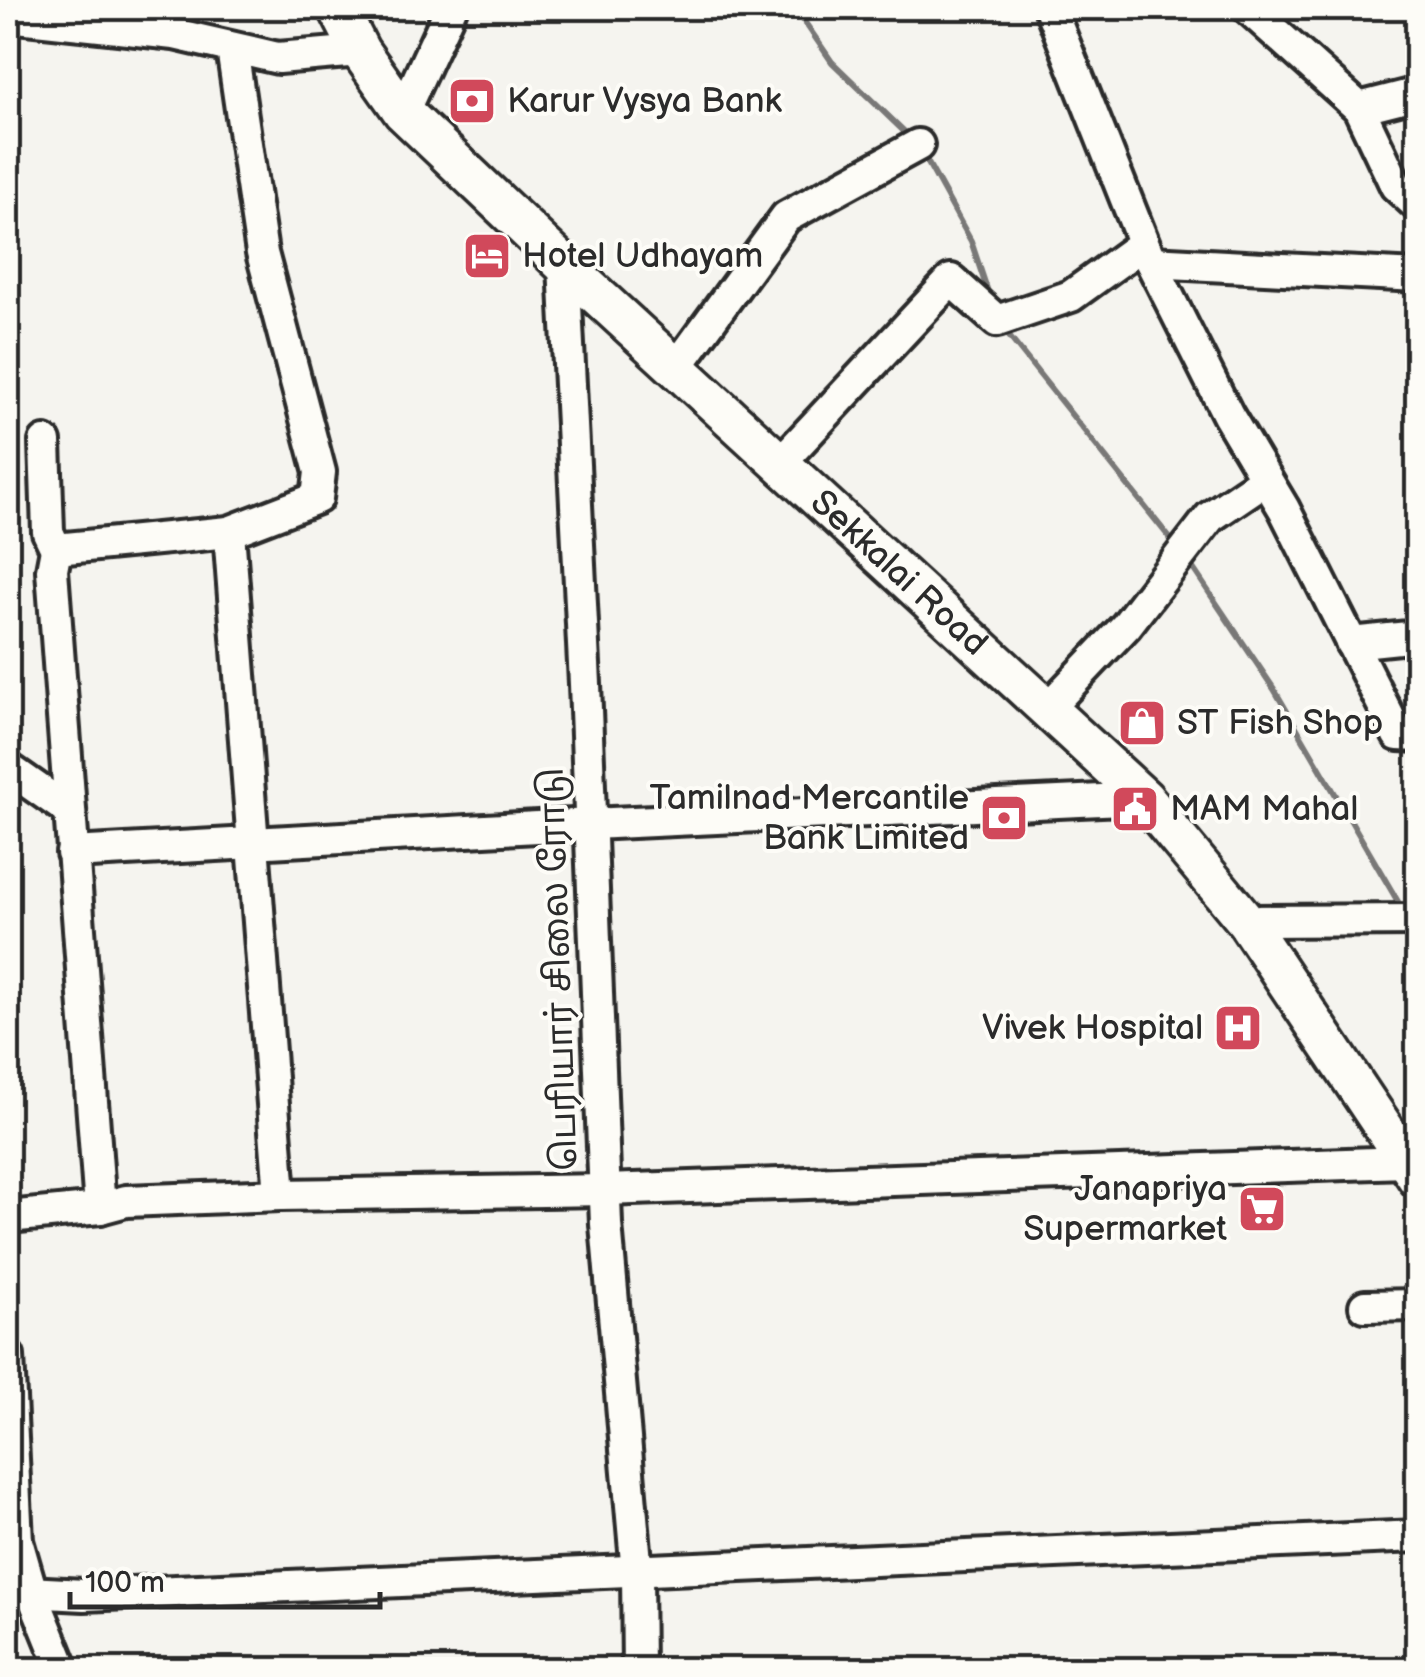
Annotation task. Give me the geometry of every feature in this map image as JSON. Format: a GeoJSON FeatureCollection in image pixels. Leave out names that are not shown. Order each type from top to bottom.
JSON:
{"type":"FeatureCollection","features":[{"type":"Feature","properties":{"kind":"main road","name":"Sekkalai Road"},"geometry":{"type":"LineString","coordinates":[[338,8],[360,51],[403,112],[1144,798],[1246,921],[1411,1171]]}},
{"type":"Feature","properties":{"kind":"street"},"geometry":{"type":"LineString","coordinates":[[403,112],[451,8]]}},
{"type":"Feature","properties":{"kind":"street"},"geometry":{"type":"LineString","coordinates":[[1050,8],[1147,253],[1219,398],[1266,479],[1398,735],[1418,736]]}},
{"type":"Feature","properties":{"kind":"street"},"geometry":{"type":"LineString","coordinates":[[1248,8],[1359,108],[1396,186],[1418,206]]}},
{"type":"Feature","properties":{"kind":"street"},"geometry":{"type":"LineString","coordinates":[[8,16],[174,34],[278,58],[360,51]]}},
{"type":"Feature","properties":{"kind":"street"},"geometry":{"type":"LineString","coordinates":[[56,550],[228,532],[317,498],[320,472],[262,253],[232,48]]}},
{"type":"Feature","properties":{"kind":"street"},"geometry":{"type":"LineString","coordinates":[[1359,108],[1418,93]]}},
{"type":"Feature","properties":{"kind":"street"},"geometry":{"type":"LineString","coordinates":[[676,368],[786,217],[918,145]]}},
{"type":"Feature","properties":{"kind":"street"},"geometry":{"type":"LineString","coordinates":[[780,463],[951,280],[997,321],[1072,296],[1147,253],[1418,276]]}},
{"type":"Feature","properties":{"kind":"street","name":"பெரியார் சிலை ரோடு"},"geometry":{"type":"LineString","coordinates":[[564,265],[605,1190],[637,1573],[638,1670]]}},
{"type":"Feature","properties":{"kind":"street"},"geometry":{"type":"LineString","coordinates":[[45,442],[48,532],[56,550],[52,570],[68,810],[100,1208]]}},
{"type":"Feature","properties":{"kind":"street"},"geometry":{"type":"LineString","coordinates":[[1047,708],[1126,626],[1210,517],[1266,479]]}},
{"type":"Feature","properties":{"kind":"street"},"geometry":{"type":"LineString","coordinates":[[228,532],[280,1195]]}},
{"type":"Feature","properties":{"kind":"street"},"geometry":{"type":"LineString","coordinates":[[1351,642],[1418,636]]}},
{"type":"Feature","properties":{"kind":"street"},"geometry":{"type":"LineString","coordinates":[[8,768],[68,810]]}},
{"type":"Feature","properties":{"kind":"street"},"geometry":{"type":"LineString","coordinates":[[72,853],[1144,798]]}},
{"type":"Feature","properties":{"kind":"street"},"geometry":{"type":"LineString","coordinates":[[1246,921],[1418,920]]}},
{"type":"Feature","properties":{"kind":"street"},"geometry":{"type":"LineString","coordinates":[[8,1217],[126,1202],[280,1195],[1411,1171]]}},
{"type":"Feature","properties":{"kind":"street"},"geometry":{"type":"LineString","coordinates":[[1365,1306],[1418,1305]]}},
{"type":"Feature","properties":{"kind":"street"},"geometry":{"type":"LineString","coordinates":[[8,1356],[20,1592],[63,1670]]}},
{"type":"Feature","properties":{"kind":"street"},"geometry":{"type":"LineString","coordinates":[[20,1592],[84,1595],[418,1578],[637,1573],[1418,1536]]}},
{"type":"Feature","properties":{"kind":"waterway"},"geometry":{"type":"LineString","coordinates":[[795,8],[832,62],[913,140]]}},
{"type":"Feature","properties":{"kind":"waterway"},"geometry":{"type":"LineString","coordinates":[[923,154],[971,241],[991,301]]}},
{"type":"Feature","properties":{"kind":"waterway"},"geometry":{"type":"LineString","coordinates":[[1004,330],[1177,547]]}},
{"type":"Feature","properties":{"kind":"waterway"},"geometry":{"type":"LineString","coordinates":[[1188,561],[1274,689],[1404,912]]}},
{"type":"Feature","properties":{"kind":"waterway"},"geometry":{"type":"LineString","coordinates":[[8,1655],[15,1670]]}},
{"type":"Feature","properties":{"kind":"place","name":"Karur Vysya Bank"},"geometry":{"type":"Point","coordinates":[472,101]}},
{"type":"Feature","properties":{"kind":"place","name":"Hotel Udhayam"},"geometry":{"type":"Point","coordinates":[487,256]}},
{"type":"Feature","properties":{"kind":"place","name":"ST Fish Shop"},"geometry":{"type":"Point","coordinates":[1142,723]}},
{"type":"Feature","properties":{"kind":"place","name":"MAM Mahal"},"geometry":{"type":"Point","coordinates":[1135,809]}},
{"type":"Feature","properties":{"kind":"place","name":"Tamilnad Mercantile Bank Limited"},"geometry":{"type":"Point","coordinates":[1004,818]}},
{"type":"Feature","properties":{"kind":"place","name":"Vivek Hospital"},"geometry":{"type":"Point","coordinates":[1238,1028]}},
{"type":"Feature","properties":{"kind":"place","name":"Janapriya Supermarket"},"geometry":{"type":"Point","coordinates":[1262,1209]}}]}
